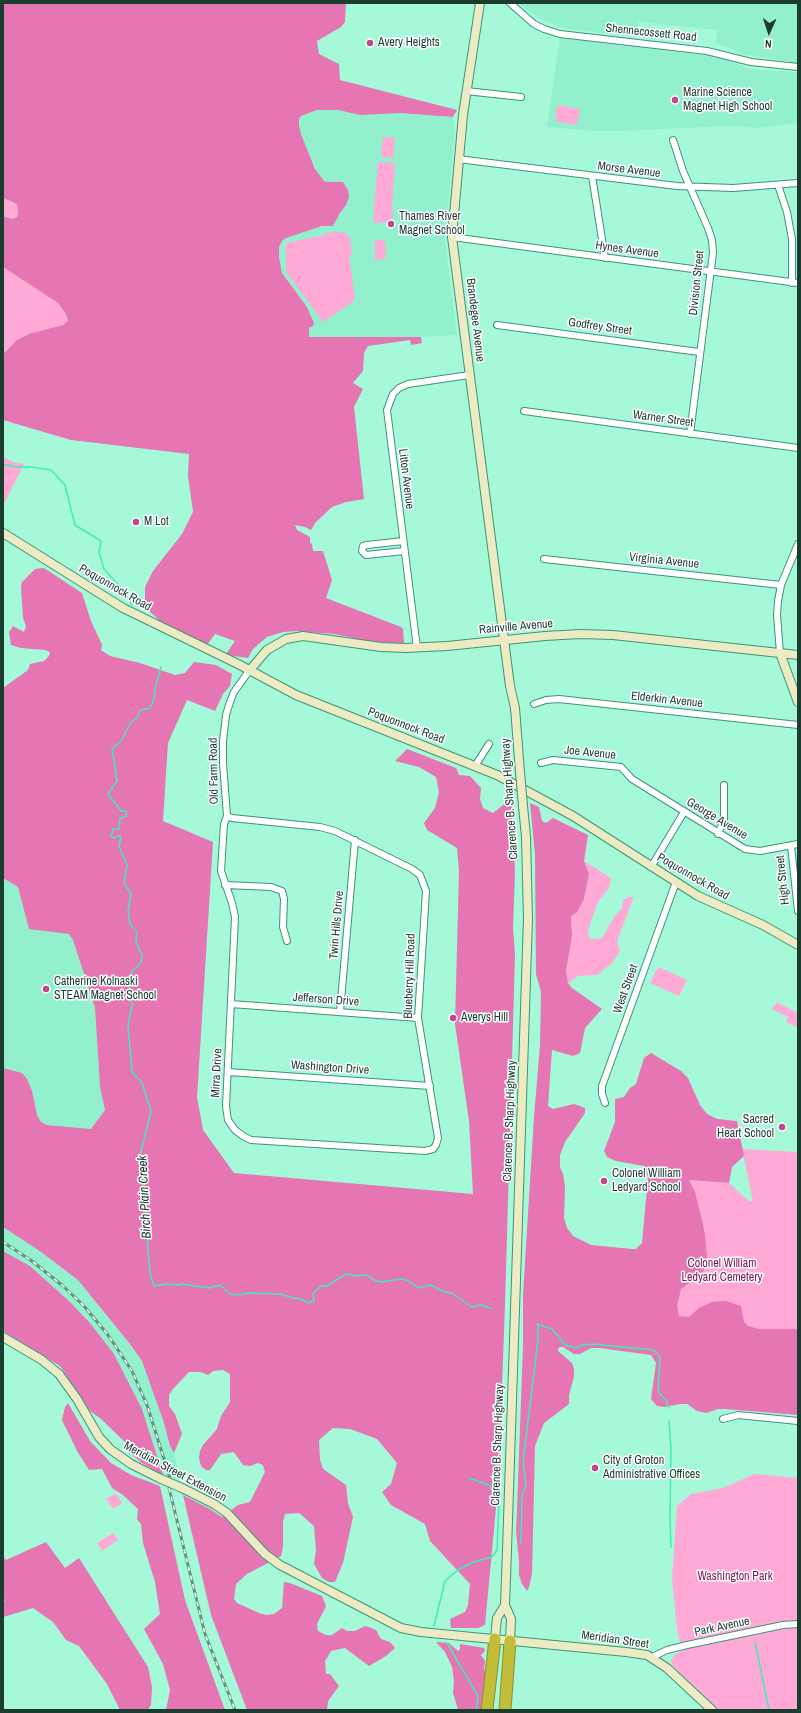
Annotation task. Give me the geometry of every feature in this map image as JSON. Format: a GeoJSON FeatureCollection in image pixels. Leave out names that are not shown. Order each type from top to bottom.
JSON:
{"type":"FeatureCollection","features":[{"type":"Feature","properties":{"kind":"highway"},"geometry":{"type":"LineString","coordinates":[[487,1710],[495,1639]]}},
{"type":"Feature","properties":{"kind":"highway"},"geometry":{"type":"LineString","coordinates":[[505,1710],[510,1641]]}},
{"type":"Feature","properties":{"kind":"street","name":"Brandegee Avenue"},"geometry":{"type":"LineString","coordinates":[[480,3],[466,91],[458,159],[452,237],[505,639]]}},
{"type":"Feature","properties":{"kind":"street","name":"Shennecossett Road"},"geometry":{"type":"LineString","coordinates":[[510,3],[534,24],[560,34],[707,51],[751,62],[798,67]]}},
{"type":"Feature","properties":{"kind":"street"},"geometry":{"type":"LineString","coordinates":[[466,91],[521,97]]}},
{"type":"Feature","properties":{"kind":"street","name":"Division Street"},"geometry":{"type":"LineString","coordinates":[[673,140],[712,240],[713,253],[712,272],[699,352],[690,434]]}},
{"type":"Feature","properties":{"kind":"street","name":"Morse Avenue"},"geometry":{"type":"LineString","coordinates":[[458,159],[691,187],[733,188],[798,183]]}},
{"type":"Feature","properties":{"kind":"street"},"geometry":{"type":"LineString","coordinates":[[592,176],[605,258]]}},
{"type":"Feature","properties":{"kind":"street"},"geometry":{"type":"LineString","coordinates":[[778,185],[787,212],[792,238],[795,283]]}},
{"type":"Feature","properties":{"kind":"street","name":"Hynes Avenue"},"geometry":{"type":"LineString","coordinates":[[452,237],[795,283]]}},
{"type":"Feature","properties":{"kind":"street","name":"Godfrey Street"},"geometry":{"type":"LineString","coordinates":[[497,325],[699,352]]}},
{"type":"Feature","properties":{"kind":"street","name":"Litton Avenue"},"geometry":{"type":"LineString","coordinates":[[417,648],[387,416],[389,401],[395,392],[408,384],[470,375]]}},
{"type":"Feature","properties":{"kind":"street","name":"Warner Street"},"geometry":{"type":"LineString","coordinates":[[524,411],[798,448]]}},
{"type":"Feature","properties":{"kind":"street","name":"Poquonnock Road"},"geometry":{"type":"LineString","coordinates":[[3,533],[123,608],[296,695],[322,707],[497,775],[572,816],[651,867],[716,905],[763,925],[798,945]]}},
{"type":"Feature","properties":{"kind":"street"},"geometry":{"type":"LineString","coordinates":[[403,541],[367,545],[362,547],[362,551],[366,555],[404,551]]}},
{"type":"Feature","properties":{"kind":"street"},"geometry":{"type":"LineString","coordinates":[[798,544],[781,585],[777,615],[780,653],[798,702]]}},
{"type":"Feature","properties":{"kind":"street","name":"Virginia Avenue"},"geometry":{"type":"LineString","coordinates":[[544,559],[781,585]]}},
{"type":"Feature","properties":{"kind":"street","name":"Rainville Avenue"},"geometry":{"type":"LineString","coordinates":[[249,671],[267,650],[286,639],[296,636],[311,636],[381,647],[417,648],[505,639],[580,634],[613,635],[798,655]]}},
{"type":"Feature","properties":{"kind":"street","name":"Clarence B. Sharp Highway"},"geometry":{"type":"LineString","coordinates":[[505,639],[515,708],[526,837],[528,919],[505,1605],[510,1618],[510,1641]]}},
{"type":"Feature","properties":{"kind":"street","name":"Old Farm Road"},"geometry":{"type":"LineString","coordinates":[[249,671],[234,692],[226,715],[223,741],[223,763],[227,816],[232,818],[320,827],[335,831],[356,840]]}},
{"type":"Feature","properties":{"kind":"street","name":"Elderkin Avenue"},"geometry":{"type":"LineString","coordinates":[[534,704],[546,700],[558,699],[798,725]]}},
{"type":"Feature","properties":{"kind":"street"},"geometry":{"type":"LineString","coordinates":[[475,766],[489,744]]}},
{"type":"Feature","properties":{"kind":"street","name":"Joe Avenue"},"geometry":{"type":"LineString","coordinates":[[541,763],[552,760],[617,766],[621,767],[632,779]]}},
{"type":"Feature","properties":{"kind":"street","name":"George Avenue"},"geometry":{"type":"LineString","coordinates":[[632,779],[736,845],[752,851],[798,844]]}},
{"type":"Feature","properties":{"kind":"street"},"geometry":{"type":"LineString","coordinates":[[718,834],[724,818],[724,785]]}},
{"type":"Feature","properties":{"kind":"street"},"geometry":{"type":"LineString","coordinates":[[651,867],[684,812]]}},
{"type":"Feature","properties":{"kind":"street","name":"Mirra Drive"},"geometry":{"type":"LineString","coordinates":[[227,816],[224,824],[221,872],[232,903],[235,917],[226,1106],[228,1120],[235,1130],[251,1140],[425,1151],[433,1149]]}},
{"type":"Feature","properties":{"kind":"street","name":"Twin Hills Drive"},"geometry":{"type":"LineString","coordinates":[[340,1012],[356,840]]}},
{"type":"Feature","properties":{"kind":"street","name":"Blueberry Hill Road"},"geometry":{"type":"LineString","coordinates":[[356,840],[412,869],[420,875],[424,882],[426,891],[418,1018],[438,1138],[433,1149]]}},
{"type":"Feature","properties":{"kind":"street","name":"High Street"},"geometry":{"type":"LineString","coordinates":[[791,846],[798,911]]}},
{"type":"Feature","properties":{"kind":"street","name":"West Street"},"geometry":{"type":"LineString","coordinates":[[605,1103],[602,1094],[602,1086],[676,882]]}},
{"type":"Feature","properties":{"kind":"street"},"geometry":{"type":"LineString","coordinates":[[225,884],[271,887],[282,892],[284,899],[283,927],[287,941]]}},
{"type":"Feature","properties":{"kind":"street","name":"Jefferson Drive"},"geometry":{"type":"LineString","coordinates":[[231,1004],[418,1018]]}},
{"type":"Feature","properties":{"kind":"street","name":"Washington Drive"},"geometry":{"type":"LineString","coordinates":[[228,1072],[430,1086]]}},
{"type":"Feature","properties":{"kind":"street","name":"Meridian Street Extension"},"geometry":{"type":"LineString","coordinates":[[3,1337],[42,1360],[59,1374],[77,1399],[99,1437],[110,1450],[131,1464],[214,1504],[227,1513],[265,1554],[280,1566],[389,1622],[412,1631],[495,1639]]}},
{"type":"Feature","properties":{"kind":"street"},"geometry":{"type":"LineString","coordinates":[[722,1419],[738,1415],[798,1421]]}},
{"type":"Feature","properties":{"kind":"street","name":"Clarence B. Sharp Highway"},"geometry":{"type":"LineString","coordinates":[[495,1639],[497,1618],[505,1605]]}},
{"type":"Feature","properties":{"kind":"street","name":"Park Avenue"},"geometry":{"type":"LineString","coordinates":[[652,1657],[667,1650],[686,1645],[783,1625],[798,1624]]}},
{"type":"Feature","properties":{"kind":"street","name":"Meridian Street"},"geometry":{"type":"LineString","coordinates":[[495,1639],[636,1653],[652,1657],[667,1668],[712,1710]]}},
{"type":"Feature","properties":{"kind":"shaded area"},"geometry":{"type":"Polygon","coordinates":[[[3,3],[346,3],[345,22],[341,27],[317,41],[319,54],[339,64],[340,80],[457,110],[453,117],[400,113],[360,115],[338,110],[317,110],[301,116],[299,119],[299,125],[301,134],[315,169],[324,181],[343,182],[348,190],[349,197],[346,205],[333,226],[322,226],[286,238],[282,241],[279,247],[282,273],[307,307],[314,323],[313,326],[309,328],[309,337],[421,337],[422,343],[411,345],[410,340],[368,346],[364,353],[363,371],[353,383],[363,389],[354,407],[364,499],[346,502],[332,507],[315,523],[311,530],[295,525],[297,530],[310,537],[310,543],[312,544],[313,551],[323,551],[332,580],[326,598],[401,627],[403,629],[404,644],[368,641],[334,634],[297,631],[283,632],[267,637],[253,649],[248,658],[226,654],[235,641],[215,634],[207,645],[162,623],[145,607],[145,587],[153,571],[182,534],[193,512],[188,476],[189,454],[71,440],[3,420],[3,354],[17,340],[29,334],[63,325],[68,321],[66,314],[58,303],[3,267],[3,216],[12,219],[17,217],[18,213],[17,204],[3,198],[3,3]]]}},
{"type":"Feature","properties":{"kind":"shaded area"},"geometry":{"type":"Polygon","coordinates":[[[518,3],[798,3],[798,63],[741,54],[728,47],[716,44],[717,30],[638,22],[638,37],[567,29],[540,19],[518,3]]]}},
{"type":"Feature","properties":{"kind":"shaded area","name":"Marine Science Magnet High School"},"geometry":{"type":"Polygon","coordinates":[[[560,38],[719,57],[750,69],[798,72],[798,123],[759,128],[729,126],[619,131],[594,131],[547,127],[560,38]]]}},
{"type":"Feature","properties":{"kind":"shaded area","name":"Thames River Magnet School"},"geometry":{"type":"Polygon","coordinates":[[[317,110],[338,110],[360,115],[400,113],[453,117],[455,129],[445,240],[457,335],[421,337],[309,337],[309,328],[314,323],[307,307],[282,273],[279,247],[282,240],[286,238],[322,226],[333,226],[343,209],[348,190],[343,182],[327,182],[319,176],[301,134],[299,119],[301,116],[317,110]]]}},
{"type":"Feature","properties":{"kind":"shaded area"},"geometry":{"type":"Polygon","coordinates":[[[44,568],[82,593],[91,621],[102,645],[101,650],[110,656],[140,663],[175,675],[185,673],[194,662],[216,665],[232,674],[230,686],[223,694],[215,711],[187,700],[168,743],[163,821],[213,842],[197,1097],[203,1130],[234,1173],[473,1194],[469,1121],[455,1024],[459,871],[457,848],[427,830],[424,823],[435,808],[439,792],[436,777],[419,767],[395,761],[407,749],[456,768],[459,775],[470,776],[481,788],[480,799],[483,808],[493,813],[508,801],[512,803],[515,873],[513,928],[515,955],[500,1469],[494,1475],[490,1476],[498,1487],[485,1625],[478,1628],[451,1628],[450,1619],[465,1612],[468,1605],[470,1584],[430,1541],[425,1524],[391,1505],[382,1492],[391,1484],[397,1463],[377,1439],[350,1429],[333,1428],[319,1440],[320,1460],[323,1469],[346,1485],[348,1503],[353,1517],[343,1563],[335,1582],[329,1582],[322,1578],[314,1564],[316,1550],[314,1526],[299,1513],[285,1514],[283,1522],[283,1547],[281,1556],[247,1574],[236,1584],[234,1599],[237,1603],[259,1613],[266,1615],[274,1614],[282,1608],[284,1582],[290,1583],[322,1596],[326,1606],[317,1624],[318,1631],[326,1635],[332,1635],[342,1628],[347,1631],[355,1631],[365,1626],[376,1630],[381,1639],[390,1642],[395,1648],[386,1656],[369,1666],[345,1648],[331,1651],[325,1661],[326,1674],[330,1674],[339,1686],[328,1701],[327,1710],[247,1710],[211,1615],[183,1495],[222,1517],[238,1505],[250,1502],[265,1472],[263,1465],[258,1463],[250,1466],[243,1465],[234,1452],[221,1454],[210,1470],[206,1470],[201,1466],[199,1458],[200,1451],[203,1445],[217,1429],[221,1416],[230,1402],[230,1374],[223,1370],[213,1371],[208,1375],[201,1372],[189,1372],[173,1389],[169,1395],[169,1406],[175,1414],[182,1434],[174,1453],[170,1446],[163,1420],[142,1361],[130,1344],[78,1280],[41,1252],[3,1227],[3,1068],[22,1073],[27,1079],[32,1091],[37,1115],[41,1122],[47,1125],[91,1129],[105,1110],[100,1087],[95,1008],[73,940],[69,934],[29,929],[18,887],[3,878],[3,688],[28,670],[30,664],[44,661],[49,656],[50,652],[11,645],[9,632],[13,626],[24,632],[26,626],[23,618],[22,582],[35,569],[44,568]]]}},
{"type":"Feature","properties":{"kind":"shaded area"},"geometry":{"type":"Polygon","coordinates":[[[530,803],[539,807],[542,821],[546,823],[553,818],[588,835],[584,861],[589,874],[584,899],[577,912],[571,916],[572,936],[566,971],[568,983],[572,988],[602,1009],[585,1028],[580,1053],[573,1056],[552,1050],[548,1106],[553,1109],[574,1104],[585,1108],[585,1113],[565,1142],[560,1155],[560,1167],[565,1186],[564,1218],[567,1228],[573,1236],[591,1245],[636,1249],[642,1243],[648,1177],[644,1166],[616,1161],[607,1157],[604,1151],[615,1122],[615,1099],[624,1097],[630,1088],[636,1084],[644,1058],[651,1053],[681,1071],[688,1078],[700,1105],[707,1114],[717,1119],[737,1121],[744,1156],[732,1167],[729,1183],[689,1180],[695,1192],[702,1220],[707,1257],[702,1276],[690,1282],[681,1289],[677,1306],[679,1316],[689,1317],[699,1308],[712,1302],[726,1301],[741,1306],[744,1322],[748,1326],[759,1329],[798,1329],[798,1415],[725,1409],[718,1409],[706,1413],[697,1411],[687,1404],[665,1407],[657,1406],[651,1399],[656,1363],[651,1355],[599,1348],[591,1348],[580,1354],[574,1354],[563,1347],[559,1347],[558,1351],[572,1363],[574,1377],[569,1395],[569,1404],[544,1423],[535,1446],[532,1574],[527,1591],[522,1584],[519,1575],[516,1532],[523,1345],[523,1294],[540,1045],[541,992],[536,974],[535,855],[530,803]]]}},
{"type":"Feature","properties":{"kind":"shaded area","name":"Catherine Kolnaski STEAM Magnet School"},"geometry":{"type":"Polygon","coordinates":[[[6,879],[18,887],[29,929],[69,934],[73,940],[95,1008],[100,1087],[105,1110],[91,1129],[47,1125],[41,1122],[37,1115],[32,1091],[14,1070],[3,1068],[3,880],[6,879]]]}},
{"type":"Feature","properties":{"kind":"shaded area"},"geometry":{"type":"Polygon","coordinates":[[[3,1227],[41,1252],[78,1280],[142,1361],[154,1392],[170,1446],[174,1453],[181,1483],[163,1475],[142,1409],[114,1354],[90,1323],[69,1301],[30,1266],[3,1251],[3,1227]]]}},
{"type":"Feature","properties":{"kind":"shaded area"},"geometry":{"type":"Polygon","coordinates":[[[3,1251],[30,1266],[69,1301],[90,1323],[114,1354],[142,1409],[163,1475],[142,1463],[131,1454],[129,1446],[100,1418],[90,1411],[60,1366],[3,1331],[3,1251]]]}},
{"type":"Feature","properties":{"kind":"shaded area"},"geometry":{"type":"Polygon","coordinates":[[[68,1403],[90,1441],[111,1463],[131,1475],[160,1486],[185,1600],[225,1710],[166,1710],[170,1690],[163,1664],[144,1629],[160,1614],[155,1582],[143,1543],[141,1524],[137,1519],[138,1509],[123,1495],[112,1488],[102,1469],[89,1470],[77,1451],[62,1420],[65,1407],[68,1403]]]}},
{"type":"Feature","properties":{"kind":"shaded area"},"geometry":{"type":"Polygon","coordinates":[[[46,1542],[65,1568],[79,1558],[148,1667],[152,1687],[151,1705],[148,1710],[120,1710],[107,1684],[79,1646],[66,1640],[53,1622],[33,1608],[3,1617],[3,1602],[5,1601],[3,1597],[3,1557],[6,1560],[46,1542]]]}},
{"type":"Feature","properties":{"kind":"shaded area"},"geometry":{"type":"Polygon","coordinates":[[[436,1642],[449,1643],[458,1651],[460,1649],[460,1644],[484,1648],[485,1651],[481,1655],[485,1661],[484,1669],[487,1676],[481,1710],[458,1710],[453,1693],[454,1681],[452,1667],[445,1652],[436,1642]]]}},
{"type":"Feature","properties":{"kind":"green space"},"geometry":{"type":"Polygon","coordinates":[[[557,105],[580,109],[577,125],[555,121],[557,105]]]}},
{"type":"Feature","properties":{"kind":"green space"},"geometry":{"type":"Polygon","coordinates":[[[383,137],[395,138],[393,158],[381,157],[383,137]]]}},
{"type":"Feature","properties":{"kind":"green space"},"geometry":{"type":"Polygon","coordinates":[[[378,162],[395,163],[392,206],[393,222],[373,222],[378,162]]]}},
{"type":"Feature","properties":{"kind":"green space"},"geometry":{"type":"Polygon","coordinates":[[[3,198],[17,204],[17,217],[12,219],[3,216],[3,198]]]}},
{"type":"Feature","properties":{"kind":"green space"},"geometry":{"type":"Polygon","coordinates":[[[342,232],[350,237],[352,255],[349,255],[355,300],[323,322],[286,272],[286,243],[325,235],[325,233],[342,232]]]}},
{"type":"Feature","properties":{"kind":"green space"},"geometry":{"type":"Polygon","coordinates":[[[375,240],[384,240],[386,251],[385,259],[375,260],[375,240]]]}},
{"type":"Feature","properties":{"kind":"green space"},"geometry":{"type":"Polygon","coordinates":[[[3,267],[58,303],[66,314],[68,321],[63,325],[8,348],[3,354],[3,267]]]}},
{"type":"Feature","properties":{"kind":"green space"},"geometry":{"type":"Polygon","coordinates":[[[3,451],[5,458],[12,462],[24,464],[3,506],[3,451]]]}},
{"type":"Feature","properties":{"kind":"green space"},"geometry":{"type":"Polygon","coordinates":[[[584,861],[611,878],[609,888],[598,902],[588,930],[589,938],[602,938],[616,914],[622,909],[623,900],[629,897],[634,897],[617,941],[620,951],[612,963],[597,975],[578,976],[568,983],[566,971],[572,936],[571,916],[584,899],[589,874],[584,861]]]}},
{"type":"Feature","properties":{"kind":"green space"},"geometry":{"type":"Polygon","coordinates":[[[658,967],[687,980],[679,996],[650,983],[658,967]]]}},
{"type":"Feature","properties":{"kind":"green space"},"geometry":{"type":"Polygon","coordinates":[[[777,1002],[798,1013],[798,1025],[796,1027],[786,1022],[788,1017],[772,1009],[777,1002]]]}},
{"type":"Feature","properties":{"kind":"green space","name":"Colonel William Ledyard Cemetery"},"geometry":{"type":"Polygon","coordinates":[[[742,1149],[798,1152],[798,1351],[743,1348],[645,1303],[648,1177],[729,1183],[749,1201],[753,1201],[742,1149]]]}},
{"type":"Feature","properties":{"kind":"green space","name":"Washington Park"},"geometry":{"type":"Polygon","coordinates":[[[754,1474],[798,1478],[798,1710],[718,1710],[673,1666],[671,1661],[674,1655],[682,1651],[677,1629],[672,1579],[677,1506],[691,1494],[723,1488],[754,1474]]]}},
{"type":"Feature","properties":{"kind":"green space"},"geometry":{"type":"Polygon","coordinates":[[[116,1493],[122,1503],[113,1509],[106,1499],[116,1493]]]}},
{"type":"Feature","properties":{"kind":"green space"},"geometry":{"type":"Polygon","coordinates":[[[113,1533],[118,1540],[102,1551],[97,1543],[113,1533]]]}},
{"type":"Feature","properties":{"kind":"waterway","name":"Birch Plain Creek"},"geometry":{"type":"LineString","coordinates":[[3,464],[16,467],[31,467],[51,470],[65,485],[75,525],[101,541],[99,552],[104,569],[123,590],[132,605]]}},
{"type":"Feature","properties":{"kind":"waterway","name":"Birch Plain Creek"},"geometry":{"type":"LineString","coordinates":[[161,667],[154,699],[150,708],[141,710],[137,718],[131,722],[121,741],[112,749],[117,781],[108,794],[121,811],[126,811],[126,816],[120,819],[119,829],[113,829],[111,836],[115,838],[118,836],[121,837],[119,846],[127,865],[124,883],[131,894],[128,911],[130,924],[137,932],[136,942],[142,955],[141,963],[133,970],[128,979],[132,1005],[128,1025],[132,1072],[142,1083],[151,1111],[140,1155],[150,1273],[154,1286],[181,1284],[210,1288],[220,1285],[230,1294],[280,1294],[301,1299],[309,1303],[314,1300],[313,1294],[321,1286],[327,1286],[346,1274],[356,1276],[367,1275],[380,1282],[402,1279],[409,1281],[418,1288],[431,1285],[444,1292],[452,1293],[472,1307],[482,1305],[492,1309]]}},
{"type":"Feature","properties":{"kind":"waterway","name":"Birch Plain Creek"},"geometry":{"type":"LineString","coordinates":[[537,1324],[552,1329],[565,1345],[576,1348],[582,1345],[593,1344],[654,1350],[660,1357],[658,1392],[666,1400],[669,1408]]}},
{"type":"Feature","properties":{"kind":"waterway"},"geometry":{"type":"LineString","coordinates":[[521,1544],[522,1494],[526,1485],[523,1462],[538,1340],[538,1324]]}},
{"type":"Feature","properties":{"kind":"waterway","name":"Birch Plain Creek"},"geometry":{"type":"LineString","coordinates":[[669,1421],[671,1449],[671,1547]]}},
{"type":"Feature","properties":{"kind":"waterway"},"geometry":{"type":"LineString","coordinates":[[434,1626],[445,1581],[459,1569],[474,1562],[492,1557],[497,1550],[499,1501],[489,1485],[469,1478]]}},
{"type":"Feature","properties":{"kind":"waterway","name":"Birch Plain Creek"},"geometry":{"type":"LineString","coordinates":[[755,1642],[769,1710]]}},
{"type":"Feature","properties":{"kind":"waterway"},"geometry":{"type":"LineString","coordinates":[[447,1643],[478,1696],[476,1710]]}},
{"type":"Feature","properties":{"kind":"railway"},"geometry":{"type":"LineString","coordinates":[[3,1242],[32,1261],[63,1286],[84,1306],[108,1335],[132,1371],[147,1405],[170,1478]]}},
{"type":"Feature","properties":{"kind":"railway"},"geometry":{"type":"LineString","coordinates":[[169,1488],[205,1634],[235,1710]]}},
{"type":"Feature","properties":{"kind":"place","name":"Avery Heights"},"geometry":{"type":"Point","coordinates":[370,43]}},
{"type":"Feature","properties":{"kind":"place","name":"Marine Science Magnet High School"},"geometry":{"type":"Point","coordinates":[675,100]}},
{"type":"Feature","properties":{"kind":"place","name":"Thames River Magnet School"},"geometry":{"type":"Point","coordinates":[391,224]}},
{"type":"Feature","properties":{"kind":"place","name":"M Lot"},"geometry":{"type":"Point","coordinates":[136,522]}},
{"type":"Feature","properties":{"kind":"place","name":"Catherine Kolnaski STEAM Magnet School"},"geometry":{"type":"Point","coordinates":[46,989]}},
{"type":"Feature","properties":{"kind":"place","name":"Averys Hill"},"geometry":{"type":"Point","coordinates":[453,1018]}},
{"type":"Feature","properties":{"kind":"place","name":"Sacred Heart School"},"geometry":{"type":"Point","coordinates":[782,1127]}},
{"type":"Feature","properties":{"kind":"place","name":"Colonel William Ledyard School"},"geometry":{"type":"Point","coordinates":[604,1181]}},
{"type":"Feature","properties":{"kind":"place","name":"City of Groton Administrative Offices"},"geometry":{"type":"Point","coordinates":[595,1468]}}]}
